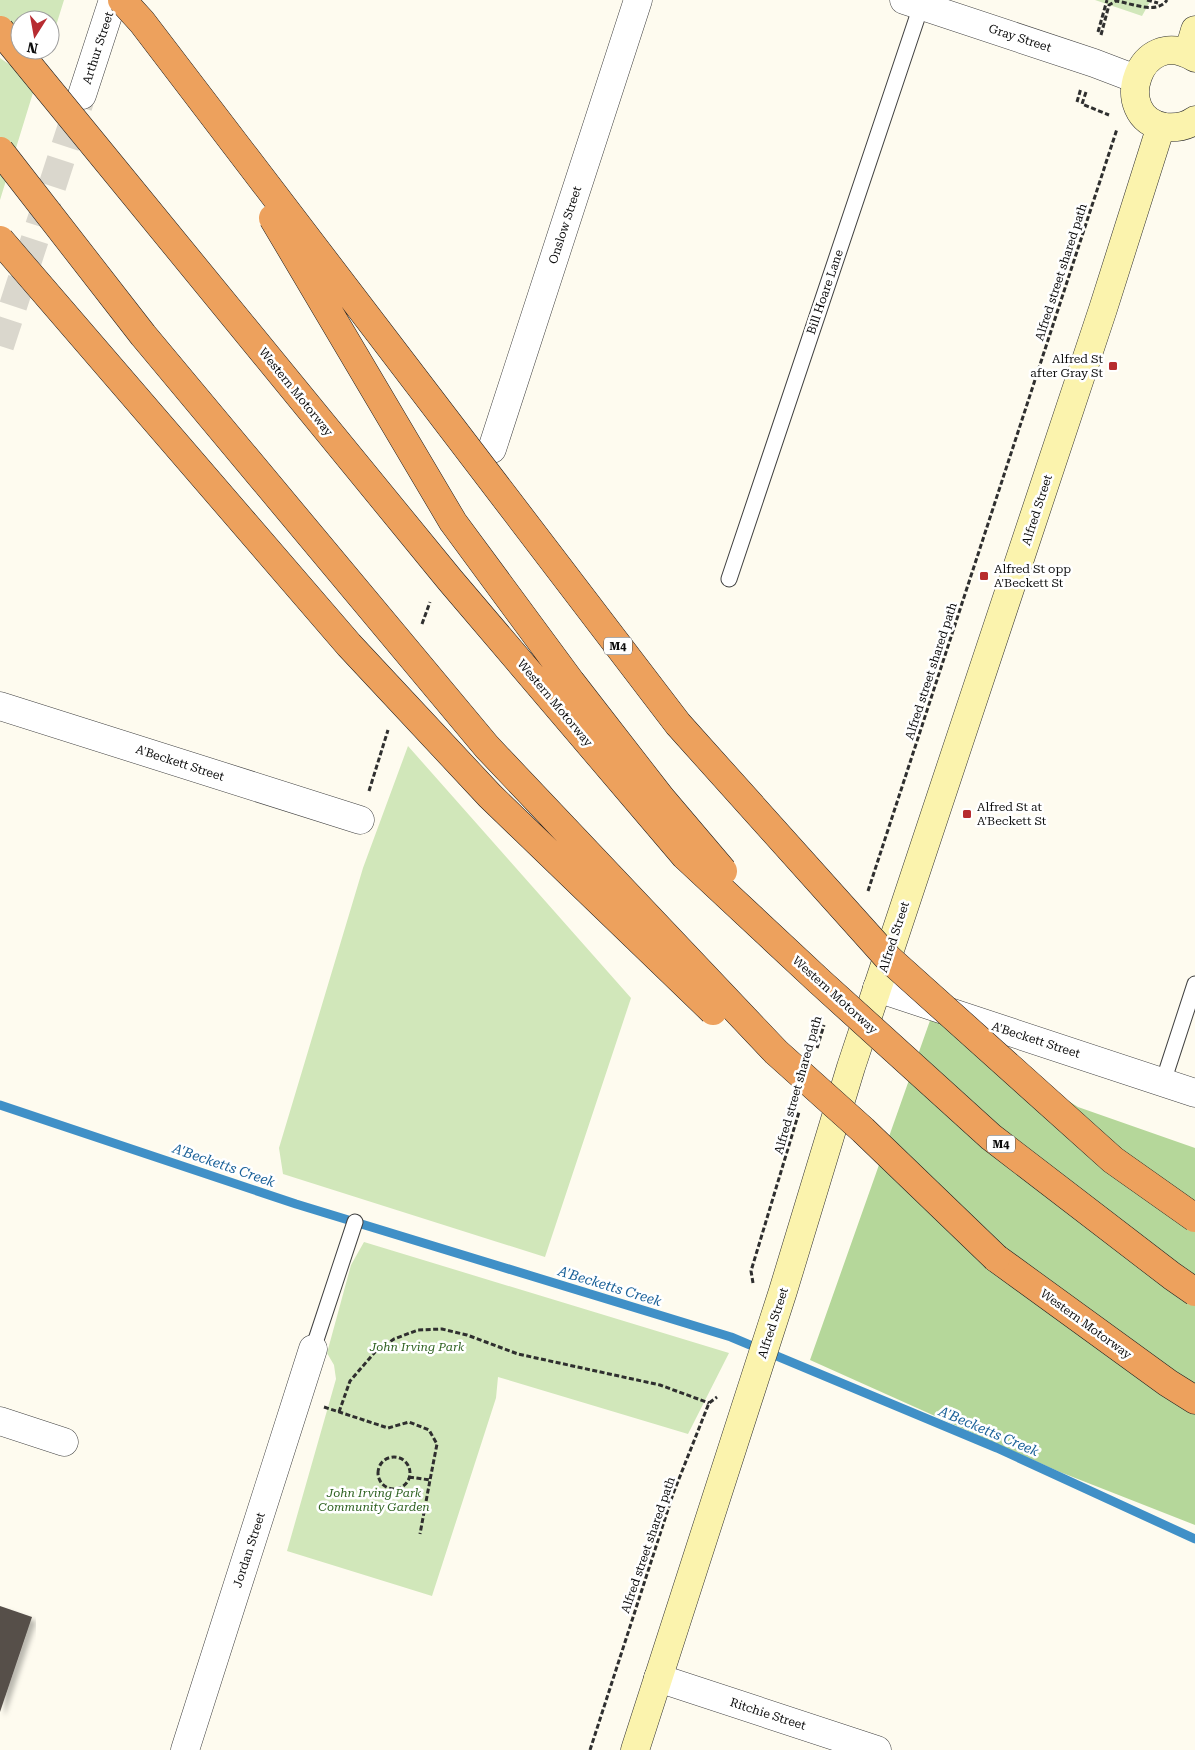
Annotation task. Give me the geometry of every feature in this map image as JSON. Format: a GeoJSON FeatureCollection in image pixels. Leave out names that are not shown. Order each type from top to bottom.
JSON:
{"type":"FeatureCollection","features":[{"type":"Feature","properties":{"kind":"highway","name":"M4"},"geometry":{"type":"LineString","coordinates":[[122,0],[154,38],[678,724],[888,958],[1114,1160],[1195,1218]]}},
{"type":"Feature","properties":{"kind":"highway"},"geometry":{"type":"LineString","coordinates":[[144,0],[453,522],[571,682],[661,798],[819,982]]}},
{"type":"Feature","properties":{"kind":"highway","name":"Western Motorway"},"geometry":{"type":"LineString","coordinates":[[0,30],[450,580],[678,848],[819,982],[991,1137],[1195,1292]]}},
{"type":"Feature","properties":{"kind":"highway","name":"Western Motorway"},"geometry":{"type":"LineString","coordinates":[[0,151],[143,335],[487,747],[776,1052],[862,1130],[996,1258],[1168,1383],[1195,1400]]}},
{"type":"Feature","properties":{"kind":"highway"},"geometry":{"type":"LineString","coordinates":[[0,240],[349,645],[490,796],[826,1118],[892,1175],[996,1258]]}},
{"type":"Feature","properties":{"kind":"street","name":"Arthur Street"},"geometry":{"type":"LineString","coordinates":[[82,95],[113,0]]}},
{"type":"Feature","properties":{"kind":"street","name":"Onslow Street"},"geometry":{"type":"LineString","coordinates":[[492,449],[638,0]]}},
{"type":"Feature","properties":{"kind":"street","name":"Gray Street"},"geometry":{"type":"LineString","coordinates":[[912,3],[1094,63],[1136,79]]}},
{"type":"Feature","properties":{"kind":"street"},"geometry":{"type":"LineString","coordinates":[[1193,47],[1161,52],[1145,63],[1136,79],[1136,102],[1151,121],[1161,126],[1182,127],[1195,120]]}},
{"type":"Feature","properties":{"kind":"street","name":"Alfred Street"},"geometry":{"type":"LineString","coordinates":[[635,1750],[658,1678],[738,1392],[783,1291],[877,988],[1103,309],[1161,126]]}},
{"type":"Feature","properties":{"kind":"street","name":"A'Beckett Street"},"geometry":{"type":"LineString","coordinates":[[0,706],[360,820]]}},
{"type":"Feature","properties":{"kind":"street","name":"A'Beckett Street"},"geometry":{"type":"LineString","coordinates":[[877,988],[1195,1093]]}},
{"type":"Feature","properties":{"kind":"street","name":"Jordan Street"},"geometry":{"type":"LineString","coordinates":[[184,1750],[313,1349]]}},
{"type":"Feature","properties":{"kind":"street"},"geometry":{"type":"LineString","coordinates":[[0,1421],[64,1442]]}},
{"type":"Feature","properties":{"kind":"street","name":"Ritchie Street"},"geometry":{"type":"LineString","coordinates":[[658,1678],[877,1750]]}},
{"type":"Feature","properties":{"kind":"lane","name":"Bill Hoare Lane"},"geometry":{"type":"LineString","coordinates":[[728,579],[912,3]]}},
{"type":"Feature","properties":{"kind":"lane"},"geometry":{"type":"LineString","coordinates":[[1163,1082],[1195,984]]}},
{"type":"Feature","properties":{"kind":"lane"},"geometry":{"type":"LineString","coordinates":[[313,1349],[355,1222]]}},
{"type":"Feature","properties":{"kind":"path"},"geometry":{"type":"LineString","coordinates":[[1146,0],[1158,3]]}},
{"type":"Feature","properties":{"kind":"path"},"geometry":{"type":"LineString","coordinates":[[1114,118],[1082,104],[1109,5],[1116,1],[1156,9],[1164,4],[1166,0]]}},
{"type":"Feature","properties":{"kind":"path","name":"Alfred street shared path"},"geometry":{"type":"LineString","coordinates":[[866,898],[1120,122]]}},
{"type":"Feature","properties":{"kind":"path","name":"Alfred street shared path"},"geometry":{"type":"LineString","coordinates":[[816,1050],[825,1022]]}},
{"type":"Feature","properties":{"kind":"path","name":"Alfred street shared path"},"geometry":{"type":"LineString","coordinates":[[754,1290],[751,1271],[801,1104]]}},
{"type":"Feature","properties":{"kind":"path"},"geometry":{"type":"LineString","coordinates":[[339,1412],[350,1381],[375,1352],[394,1339],[418,1330],[442,1329],[466,1335],[518,1354],[660,1385],[709,1403],[738,1392]]}},
{"type":"Feature","properties":{"kind":"path"},"geometry":{"type":"LineString","coordinates":[[298,1398],[388,1428],[409,1422],[429,1430],[437,1444],[420,1534]]}},
{"type":"Feature","properties":{"kind":"path","name":"Alfred street shared path"},"geometry":{"type":"LineString","coordinates":[[590,1750],[673,1494],[709,1403]]}},
{"type":"Feature","properties":{"kind":"path"},"geometry":{"type":"LineString","coordinates":[[390,1458],[401,1459],[408,1466],[409,1477],[404,1486],[389,1489],[378,1479],[378,1468],[381,1463],[390,1458]]}},
{"type":"Feature","properties":{"kind":"path"},"geometry":{"type":"LineString","coordinates":[[409,1477],[430,1480]]}},
{"type":"Feature","properties":{"kind":"green space"},"geometry":{"type":"Polygon","coordinates":[[[0,0],[64,0],[60,13],[60,10],[10,10],[10,38],[0,32],[0,0]]]}},
{"type":"Feature","properties":{"kind":"green space"},"geometry":{"type":"Polygon","coordinates":[[[1095,0],[1151,0],[1142,16],[1095,0]]]}},
{"type":"Feature","properties":{"kind":"green space"},"geometry":{"type":"Polygon","coordinates":[[[0,58],[36,83],[0,200],[0,58]]]}},
{"type":"Feature","properties":{"kind":"green space"},"geometry":{"type":"Polygon","coordinates":[[[408,746],[631,998],[545,1257],[283,1174],[279,1148],[363,868],[408,746]]]}},
{"type":"Feature","properties":{"kind":"green space"},"geometry":{"type":"Polygon","coordinates":[[[932,1015],[1078,1107],[1195,1148],[1195,1525],[1060,1472],[810,1360],[932,1015]]]}},
{"type":"Feature","properties":{"kind":"green space","name":"John Irving Park"},"geometry":{"type":"Polygon","coordinates":[[[364,1242],[729,1353],[688,1434],[498,1377],[496,1398],[432,1596],[287,1551],[336,1379],[334,1365],[327,1353],[351,1265],[364,1242]]]}},
{"type":"Feature","properties":{"kind":"building"},"geometry":{"type":"Polygon","coordinates":[[[0,1606],[32,1617],[0,1712],[0,1606]]]}},
{"type":"Feature","properties":{"kind":"waterway","name":"A'Becketts Creek"},"geometry":{"type":"LineString","coordinates":[[0,1105],[296,1204],[731,1337],[997,1448],[1195,1539]]}},
{"type":"Feature","properties":{"kind":"tunnel"},"geometry":{"type":"LineString","coordinates":[[0,346],[80,101]]}},
{"type":"Feature","properties":{"kind":"place","name":"Alfred St after Gray St"},"geometry":{"type":"Point","coordinates":[1113,366]}},
{"type":"Feature","properties":{"kind":"place","name":"Alfred St opp A'Beckett St"},"geometry":{"type":"Point","coordinates":[984,576]}},
{"type":"Feature","properties":{"kind":"place","name":"Alfred St at A'Beckett St"},"geometry":{"type":"Point","coordinates":[967,814]}},
{"type":"Feature","properties":{"kind":"park label","name":"John Irving Park Community Garden"},"geometry":{"type":"Point","coordinates":[374,1500]}}]}
